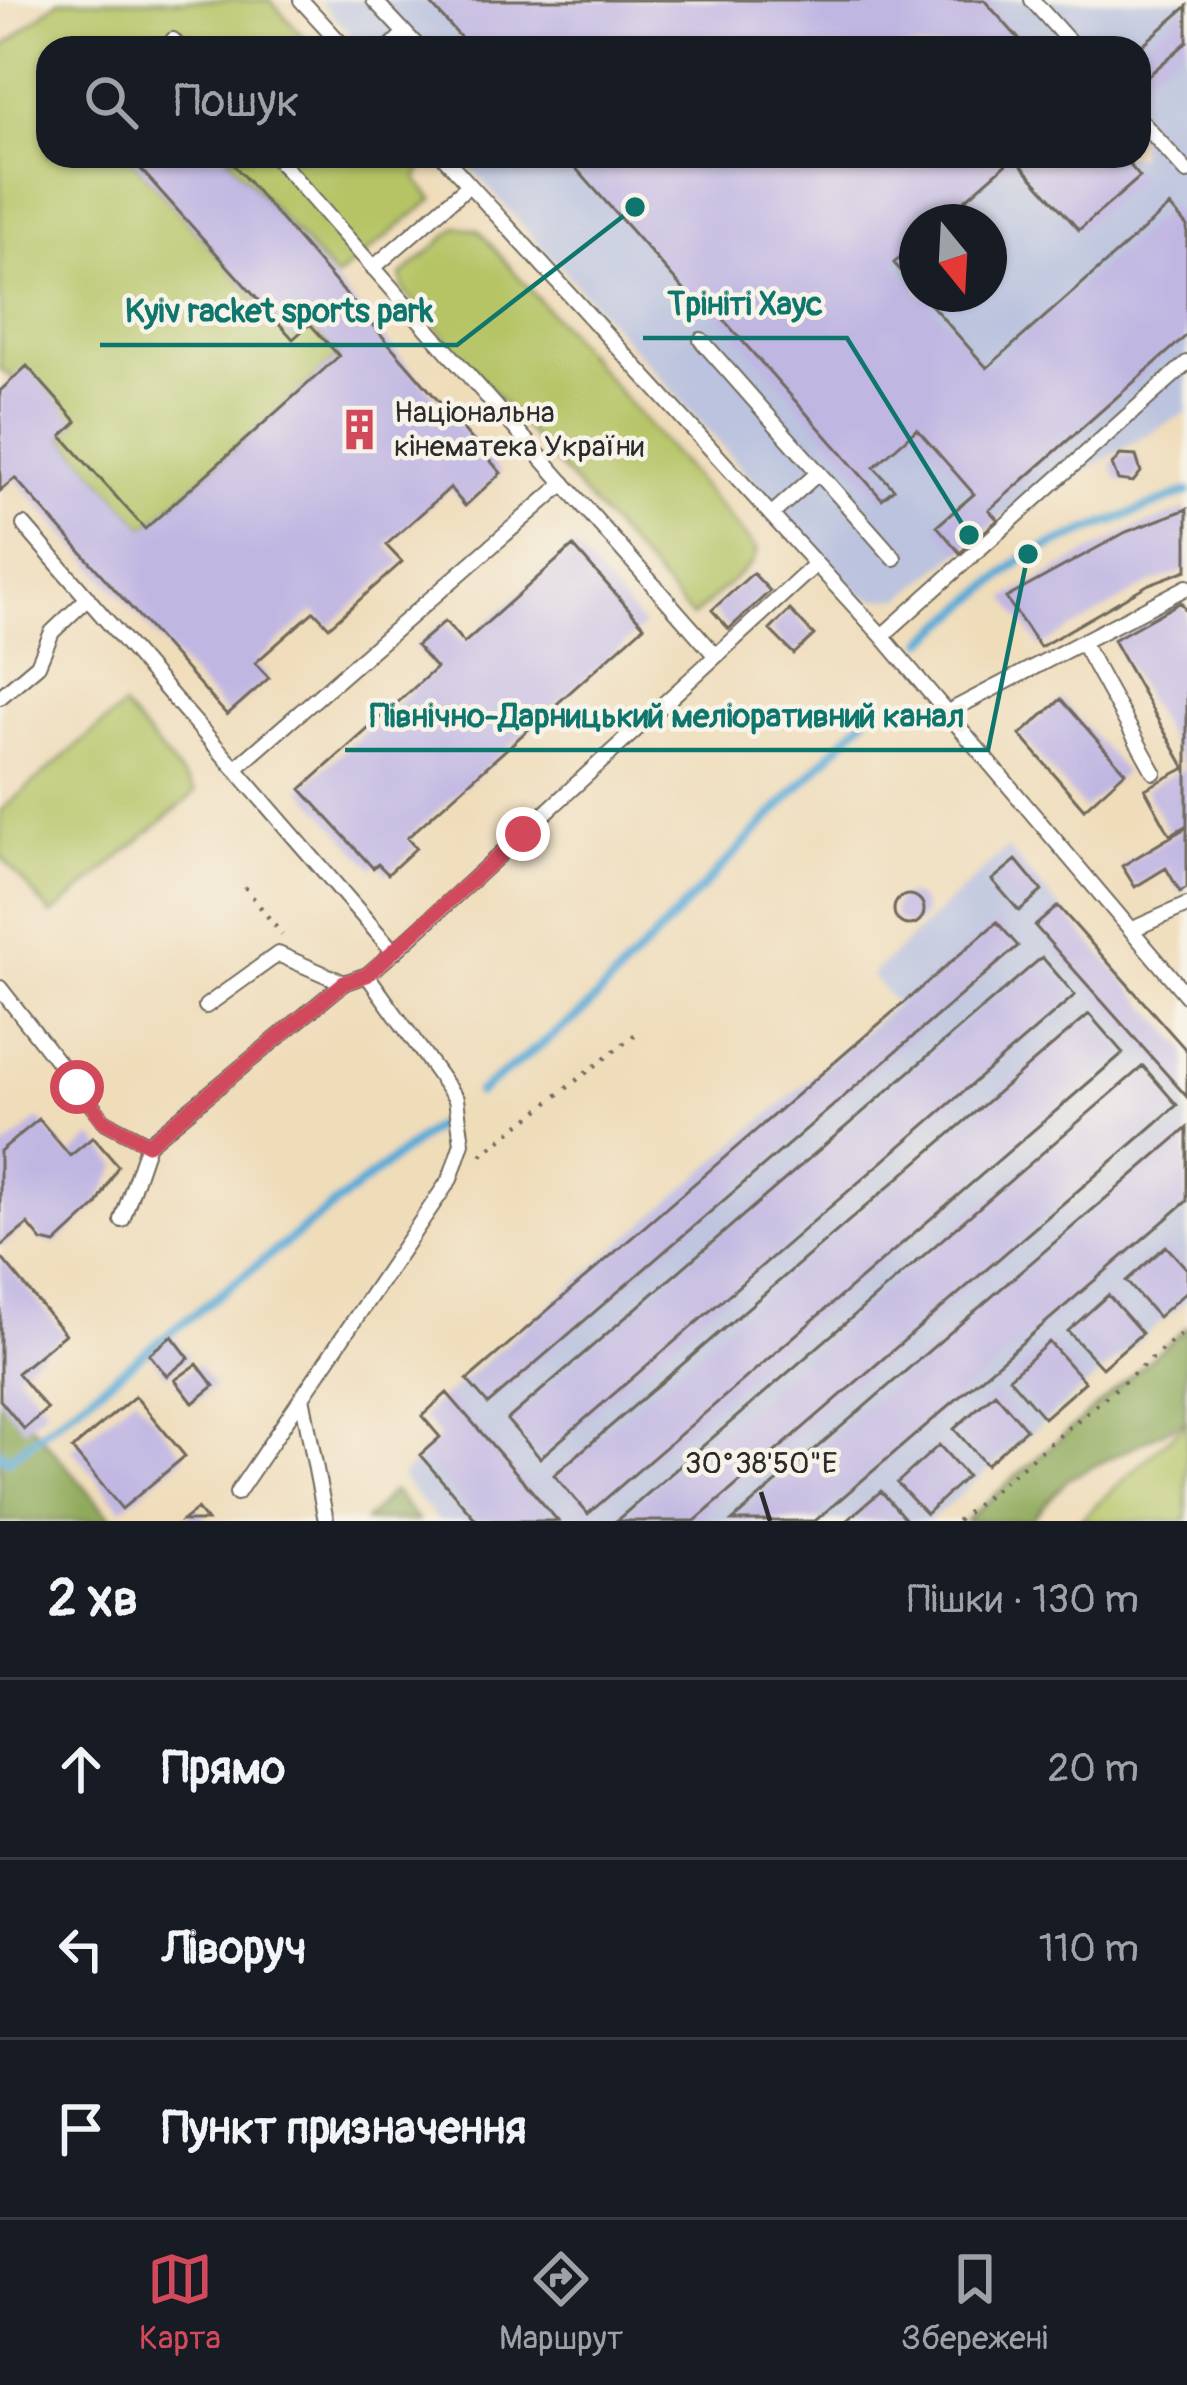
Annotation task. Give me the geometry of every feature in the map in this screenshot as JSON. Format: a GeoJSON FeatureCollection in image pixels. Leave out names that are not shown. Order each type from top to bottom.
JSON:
{"type":"FeatureCollection","features":[{"type":"Feature","properties":{"kind":"lane"},"geometry":{"type":"LineString","coordinates":[[301,0],[333,36]]}},
{"type":"Feature","properties":{"kind":"lane"},"geometry":{"type":"LineString","coordinates":[[374,0],[408,36]]}},
{"type":"Feature","properties":{"kind":"lane"},"geometry":{"type":"LineString","coordinates":[[1032,0],[1064,36]]}},
{"type":"Feature","properties":{"kind":"lane"},"geometry":{"type":"LineString","coordinates":[[402,36],[405,33]]}},
{"type":"Feature","properties":{"kind":"lane"},"geometry":{"type":"LineString","coordinates":[[1151,132],[1187,172]]}},
{"type":"Feature","properties":{"kind":"lane"},"geometry":{"type":"LineString","coordinates":[[286,168],[716,656]]}},
{"type":"Feature","properties":{"kind":"lane"},"geometry":{"type":"LineString","coordinates":[[454,168],[882,636],[1187,996]]}},
{"type":"Feature","properties":{"kind":"lane"},"geometry":{"type":"LineString","coordinates":[[374,268],[470,185]]}},
{"type":"Feature","properties":{"kind":"lane"},"geometry":{"type":"LineString","coordinates":[[700,340],[894,558]]}},
{"type":"Feature","properties":{"kind":"lane"},"geometry":{"type":"LineString","coordinates":[[882,636],[1187,363]]}},
{"type":"Feature","properties":{"kind":"lane"},"geometry":{"type":"LineString","coordinates":[[771,515],[818,472]]}},
{"type":"Feature","properties":{"kind":"lane"},"geometry":{"type":"LineString","coordinates":[[236,769],[564,483]]}},
{"type":"Feature","properties":{"kind":"lane"},"geometry":{"type":"LineString","coordinates":[[25,525],[394,952]]}},
{"type":"Feature","properties":{"kind":"lane"},"geometry":{"type":"LineString","coordinates":[[122,1220],[148,1144],[344,983],[367,975],[394,952],[816,564]]}},
{"type":"Feature","properties":{"kind":"lane"},"geometry":{"type":"LineString","coordinates":[[948,712],[1187,587]]}},
{"type":"Feature","properties":{"kind":"lane"},"geometry":{"type":"LineString","coordinates":[[0,698],[38,665],[52,632],[88,598]]}},
{"type":"Feature","properties":{"kind":"lane"},"geometry":{"type":"LineString","coordinates":[[1082,642],[1154,772]]}},
{"type":"Feature","properties":{"kind":"lane"},"geometry":{"type":"LineString","coordinates":[[1133,929],[1187,905]]}},
{"type":"Feature","properties":{"kind":"lane"},"geometry":{"type":"LineString","coordinates":[[206,1006],[271,956],[287,956],[344,983]]}},
{"type":"Feature","properties":{"kind":"lane"},"geometry":{"type":"LineString","coordinates":[[237,1493],[450,1179],[462,1143],[456,1099],[367,975]]}},
{"type":"Feature","properties":{"kind":"lane"},"geometry":{"type":"LineString","coordinates":[[0,988],[104,1121],[148,1144]]}},
{"type":"Feature","properties":{"kind":"lane"},"geometry":{"type":"LineString","coordinates":[[302,1397],[326,1521]]}},
{"type":"Feature","properties":{"kind":"path"},"geometry":{"type":"LineString","coordinates":[[245,887],[281,932],[287,956]]}},
{"type":"Feature","properties":{"kind":"path"},"geometry":{"type":"LineString","coordinates":[[450,1179],[637,1033]]}},
{"type":"Feature","properties":{"kind":"path"},"geometry":{"type":"LineString","coordinates":[[957,1521],[1187,1329]]}},
{"type":"Feature","properties":{"kind":"shaded area"},"geometry":{"type":"Polygon","coordinates":[[[319,0],[1187,0],[1187,412],[998,520],[902,598],[874,599],[852,590],[471,168],[1151,168],[1151,36],[352,36],[319,0]]]}},
{"type":"Feature","properties":{"kind":"shaded area"},"geometry":{"type":"Polygon","coordinates":[[[1007,848],[1187,1051],[1187,1300],[929,1521],[438,1521],[400,1477],[440,1438],[422,1416],[896,1004],[871,975],[1007,848]]]}},
{"type":"Feature","properties":{"kind":"green space"},"geometry":{"type":"Polygon","coordinates":[[[59,0],[270,0],[302,36],[36,36],[36,168],[140,168],[293,339],[310,324],[339,356],[145,529],[62,436],[76,422],[0,369],[0,50],[59,0]]]}},
{"type":"Feature","properties":{"kind":"green space"},"geometry":{"type":"Polygon","coordinates":[[[237,168],[422,168],[417,180],[433,199],[336,278],[237,168]]]}},
{"type":"Feature","properties":{"kind":"green space"},"geometry":{"type":"Polygon","coordinates":[[[457,227],[478,230],[757,550],[753,562],[692,617],[404,291],[401,276],[457,227]]]}},
{"type":"Feature","properties":{"kind":"green space"},"geometry":{"type":"Polygon","coordinates":[[[123,707],[196,792],[52,915],[0,855],[0,811],[123,707]]]}},
{"type":"Feature","properties":{"kind":"green space"},"geometry":{"type":"Polygon","coordinates":[[[1187,1327],[1185,1421],[1068,1479],[1030,1521],[965,1521],[1187,1327]]]}},
{"type":"Feature","properties":{"kind":"green space"},"geometry":{"type":"Polygon","coordinates":[[[0,1389],[114,1521],[0,1521],[0,1389]]]}},
{"type":"Feature","properties":{"kind":"green space"},"geometry":{"type":"Polygon","coordinates":[[[1187,1422],[1187,1521],[1079,1521],[1187,1422]]]}},
{"type":"Feature","properties":{"kind":"green space"},"geometry":{"type":"Polygon","coordinates":[[[393,1490],[418,1521],[365,1521],[393,1490]]]}},
{"type":"Feature","properties":{"kind":"building"},"geometry":{"type":"Polygon","coordinates":[[[427,0],[984,0],[1016,36],[459,36],[427,0]]]}},
{"type":"Feature","properties":{"kind":"building"},"geometry":{"type":"Polygon","coordinates":[[[1187,6],[1187,42],[1151,73],[1151,38],[1187,6]]]}},
{"type":"Feature","properties":{"kind":"building","name":"Національна кінематека України"},"geometry":{"type":"Polygon","coordinates":[[[140,168],[236,168],[501,473],[465,506],[450,488],[386,545],[402,562],[329,627],[314,611],[255,663],[269,678],[227,715],[15,478],[0,491],[0,391],[27,366],[77,422],[62,436],[145,529],[339,356],[310,324],[293,339],[140,168]]]}},
{"type":"Feature","properties":{"kind":"building"},"geometry":{"type":"Polygon","coordinates":[[[576,168],[1001,168],[960,204],[899,204],[899,258],[894,263],[899,269],[899,312],[937,312],[987,368],[1170,206],[1187,226],[1187,335],[989,510],[998,520],[960,553],[937,526],[974,494],[917,429],[874,467],[894,489],[882,499],[707,301],[699,307],[576,168]]]}},
{"type":"Feature","properties":{"kind":"building"},"geometry":{"type":"Polygon","coordinates":[[[1024,168],[1132,168],[1140,177],[1079,230],[1024,168]]]}},
{"type":"Feature","properties":{"kind":"building"},"geometry":{"type":"Polygon","coordinates":[[[1120,455],[1136,456],[1141,472],[1133,482],[1118,480],[1112,465],[1120,455]]]}},
{"type":"Feature","properties":{"kind":"building"},"geometry":{"type":"Polygon","coordinates":[[[1187,509],[1187,570],[1149,584],[1040,647],[1006,598],[1126,532],[1187,509]]]}},
{"type":"Feature","properties":{"kind":"building"},"geometry":{"type":"Polygon","coordinates":[[[573,546],[644,626],[407,838],[416,848],[388,874],[378,864],[373,868],[301,789],[436,668],[416,646],[445,621],[464,643],[573,546]]]}},
{"type":"Feature","properties":{"kind":"building"},"geometry":{"type":"Polygon","coordinates":[[[753,573],[770,591],[729,629],[712,610],[753,573]]]}},
{"type":"Feature","properties":{"kind":"building"},"geometry":{"type":"Polygon","coordinates":[[[1181,602],[1187,613],[1187,825],[1170,835],[1145,789],[1185,768],[1113,640],[1181,602]]]}},
{"type":"Feature","properties":{"kind":"building"},"geometry":{"type":"Polygon","coordinates":[[[790,610],[814,635],[794,654],[770,630],[790,610]]]}},
{"type":"Feature","properties":{"kind":"building"},"geometry":{"type":"Polygon","coordinates":[[[1061,699],[1125,772],[1084,809],[1020,735],[1061,699]]]}},
{"type":"Feature","properties":{"kind":"building"},"geometry":{"type":"Polygon","coordinates":[[[1187,827],[1187,888],[1180,892],[1166,868],[1135,887],[1122,866],[1187,827]]]}},
{"type":"Feature","properties":{"kind":"building"},"geometry":{"type":"Polygon","coordinates":[[[1016,860],[1042,891],[1019,911],[992,880],[1016,860]]]}},
{"type":"Feature","properties":{"kind":"building"},"geometry":{"type":"Polygon","coordinates":[[[909,895],[920,899],[924,910],[920,921],[909,925],[898,921],[894,910],[898,899],[909,895]]]}},
{"type":"Feature","properties":{"kind":"building"},"geometry":{"type":"Polygon","coordinates":[[[1058,906],[1187,1051],[1187,1097],[1035,926],[1058,906]]]}},
{"type":"Feature","properties":{"kind":"building"},"geometry":{"type":"Polygon","coordinates":[[[997,922],[1018,946],[488,1404],[467,1380],[997,922]]]}},
{"type":"Feature","properties":{"kind":"building"},"geometry":{"type":"Polygon","coordinates":[[[1042,957],[1075,995],[540,1458],[507,1420],[1042,957]]]}},
{"type":"Feature","properties":{"kind":"building"},"geometry":{"type":"Polygon","coordinates":[[[1089,1014],[1123,1053],[588,1514],[554,1475],[1089,1014]]]}},
{"type":"Feature","properties":{"kind":"building"},"geometry":{"type":"Polygon","coordinates":[[[1143,1066],[1177,1105],[695,1521],[616,1521],[1143,1066]]]}},
{"type":"Feature","properties":{"kind":"building"},"geometry":{"type":"Polygon","coordinates":[[[39,1119],[70,1156],[93,1137],[118,1166],[97,1205],[55,1244],[42,1241],[28,1224],[0,1247],[0,1151],[39,1119]]]}},
{"type":"Feature","properties":{"kind":"building"},"geometry":{"type":"Polygon","coordinates":[[[1187,1128],[1187,1201],[815,1521],[732,1521],[1187,1128]]]}},
{"type":"Feature","properties":{"kind":"building"},"geometry":{"type":"Polygon","coordinates":[[[1166,1246],[1187,1269],[1187,1291],[1158,1317],[1126,1281],[1166,1246]]]}},
{"type":"Feature","properties":{"kind":"building"},"geometry":{"type":"Polygon","coordinates":[[[0,1256],[65,1334],[17,1373],[47,1409],[24,1429],[0,1400],[0,1256]]]}},
{"type":"Feature","properties":{"kind":"building"},"geometry":{"type":"Polygon","coordinates":[[[1108,1295],[1142,1333],[1102,1368],[1068,1331],[1108,1295]]]}},
{"type":"Feature","properties":{"kind":"building"},"geometry":{"type":"Polygon","coordinates":[[[172,1336],[189,1358],[167,1376],[149,1354],[172,1336]]]}},
{"type":"Feature","properties":{"kind":"building"},"geometry":{"type":"Polygon","coordinates":[[[1049,1342],[1085,1382],[1044,1418],[1009,1378],[1049,1342]]]}},
{"type":"Feature","properties":{"kind":"building"},"geometry":{"type":"Polygon","coordinates":[[[197,1364],[214,1386],[193,1403],[175,1380],[197,1364]]]}},
{"type":"Feature","properties":{"kind":"building"},"geometry":{"type":"Polygon","coordinates":[[[447,1393],[558,1521],[477,1521],[420,1455],[440,1437],[422,1416],[447,1393]]]}},
{"type":"Feature","properties":{"kind":"building"},"geometry":{"type":"Polygon","coordinates":[[[995,1393],[1026,1429],[986,1465],[954,1429],[995,1393]]]}},
{"type":"Feature","properties":{"kind":"building"},"geometry":{"type":"Polygon","coordinates":[[[135,1396],[185,1456],[122,1509],[72,1449],[135,1396]]]}},
{"type":"Feature","properties":{"kind":"building"},"geometry":{"type":"Polygon","coordinates":[[[939,1445],[967,1476],[926,1514],[897,1483],[939,1445]]]}},
{"type":"Feature","properties":{"kind":"building"},"geometry":{"type":"Polygon","coordinates":[[[881,1491],[907,1521],[846,1521],[881,1491]]]}},
{"type":"Feature","properties":{"kind":"building"},"geometry":{"type":"Polygon","coordinates":[[[197,1509],[207,1521],[182,1521],[197,1509]]]}},
{"type":"Feature","properties":{"kind":"waterway"},"geometry":{"type":"LineString","coordinates":[[925,641],[1028,554],[1187,492]]}},
{"type":"Feature","properties":{"kind":"waterway"},"geometry":{"type":"LineString","coordinates":[[478,1093],[582,1013],[864,719]]}},
{"type":"Feature","properties":{"kind":"waterway"},"geometry":{"type":"LineString","coordinates":[[0,1451],[7,1460],[437,1125]]}},
{"type":"Feature","properties":{"kind":"place","name":"Kyiv racket sports park"},"geometry":{"type":"Point","coordinates":[635,207]}},
{"type":"Feature","properties":{"kind":"place","name":"Національна кінематека України"},"geometry":{"type":"Point","coordinates":[360,429]}},
{"type":"Feature","properties":{"kind":"place","name":"Трініті Хаус"},"geometry":{"type":"Point","coordinates":[969,535]}},
{"type":"Feature","properties":{"kind":"place","name":"Північно-Дарницький меліоративний канал"},"geometry":{"type":"Point","coordinates":[1028,554]}},
{"type":"Feature","properties":{"kind":"route"},"geometry":{"type":"LineString","coordinates":[[77,1087],[104,1121],[148,1144],[344,983],[367,975],[523,834]]}}]}
